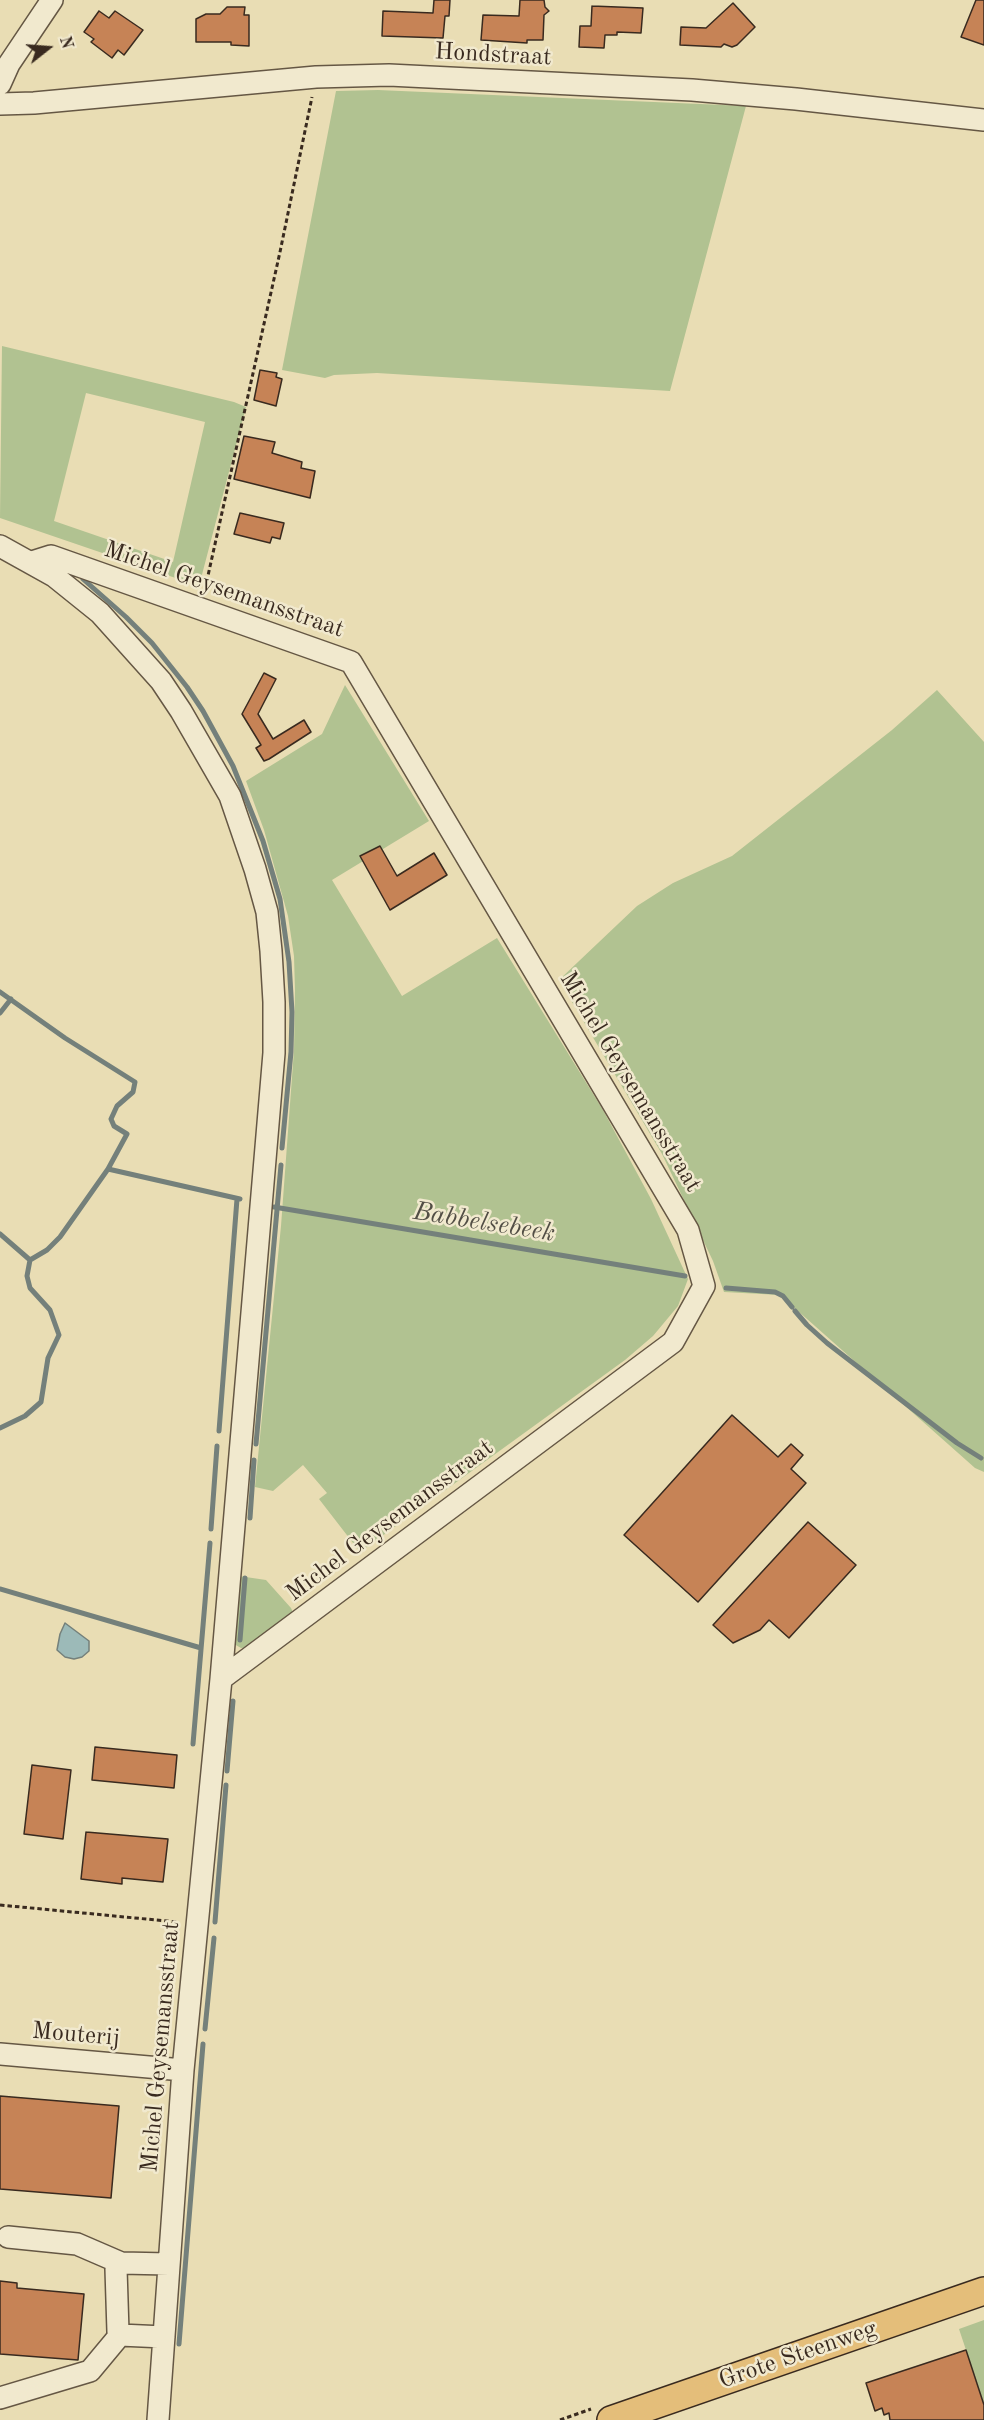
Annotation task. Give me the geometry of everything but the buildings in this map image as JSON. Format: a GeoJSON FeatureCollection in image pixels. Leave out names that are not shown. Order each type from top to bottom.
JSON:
{"type":"FeatureCollection","features":[{"type":"Feature","properties":{"kind":"main road","name":"Grote Steenweg"},"geometry":{"type":"LineString","coordinates":[[611,2420],[984,2291]]}},
{"type":"Feature","properties":{"kind":"street"},"geometry":{"type":"LineString","coordinates":[[0,84],[9,64],[52,0]]}},
{"type":"Feature","properties":{"kind":"street","name":"Hondstraat"},"geometry":{"type":"LineString","coordinates":[[0,104],[316,78],[389,75],[692,90],[984,120]]}},
{"type":"Feature","properties":{"kind":"street","name":"Michel Geysemansstraat"},"geometry":{"type":"LineString","coordinates":[[0,546],[32,562],[100,613],[161,681],[182,711],[230,796],[267,912],[274,1002],[273,1053],[221,1679],[183,2070],[158,2420]]}},
{"type":"Feature","properties":{"kind":"street","name":"Michel Geysemansstraat"},"geometry":{"type":"LineString","coordinates":[[32,562],[51,556],[351,662],[688,1230],[704,1286],[673,1342],[221,1679]]}},
{"type":"Feature","properties":{"kind":"street","name":"Mouterij"},"geometry":{"type":"LineString","coordinates":[[0,2054],[183,2070]]}},
{"type":"Feature","properties":{"kind":"street"},"geometry":{"type":"LineString","coordinates":[[8,2238],[77,2244],[122,2263],[169,2264]]}},
{"type":"Feature","properties":{"kind":"street"},"geometry":{"type":"LineString","coordinates":[[120,2335],[116,2328],[116,2269],[122,2263]]}},
{"type":"Feature","properties":{"kind":"street"},"geometry":{"type":"LineString","coordinates":[[120,2335],[164,2337]]}},
{"type":"Feature","properties":{"kind":"street"},"geometry":{"type":"LineString","coordinates":[[0,2398],[90,2371],[120,2335]]}},
{"type":"Feature","properties":{"kind":"path"},"geometry":{"type":"LineString","coordinates":[[201,609],[316,78]]}},
{"type":"Feature","properties":{"kind":"path"},"geometry":{"type":"LineString","coordinates":[[0,1905],[198,1923]]}},
{"type":"Feature","properties":{"kind":"green space"},"geometry":{"type":"Polygon","coordinates":[[[378,90],[746,106],[670,391],[377,373],[334,375],[325,378],[282,370],[336,91],[378,90]]]}},
{"type":"Feature","properties":{"kind":"green space"},"geometry":{"type":"Polygon","coordinates":[[[2,346],[234,402],[246,407],[199,586],[0,518],[2,346]],[[86,393],[54,521],[173,562],[205,422],[86,393]]]}},
{"type":"Feature","properties":{"kind":"green space"},"geometry":{"type":"Polygon","coordinates":[[[345,685],[429,821],[332,880],[402,996],[497,938],[603,1110],[651,1199],[688,1279],[678,1306],[653,1336],[625,1360],[360,1552],[319,1499],[327,1493],[303,1465],[273,1491],[255,1487],[281,1226],[294,1050],[295,991],[294,956],[288,916],[264,830],[246,781],[322,734],[345,685]]]}},
{"type":"Feature","properties":{"kind":"green space"},"geometry":{"type":"Polygon","coordinates":[[[937,690],[984,742],[984,1472],[975,1468],[780,1295],[724,1292],[713,1261],[662,1154],[559,980],[637,906],[673,883],[732,856],[892,730],[937,690]]]}},
{"type":"Feature","properties":{"kind":"green space"},"geometry":{"type":"Polygon","coordinates":[[[239,1576],[266,1580],[291,1608],[294,1615],[254,1647],[241,1648],[234,1644],[239,1576]]]}},
{"type":"Feature","properties":{"kind":"green space"},"geometry":{"type":"Polygon","coordinates":[[[984,2320],[984,2404],[959,2329],[984,2320]]]}},
{"type":"Feature","properties":{"kind":"water"},"geometry":{"type":"Polygon","coordinates":[[[65,1623],[89,1641],[89,1651],[82,1657],[74,1659],[65,1657],[57,1650],[65,1623]]]}},
{"type":"Feature","properties":{"kind":"waterway"},"geometry":{"type":"LineString","coordinates":[[83,579],[152,643],[187,687],[233,766],[263,841],[280,899],[289,962],[292,1012],[291,1052],[282,1148]]}},
{"type":"Feature","properties":{"kind":"waterway"},"geometry":{"type":"LineString","coordinates":[[0,992],[65,1038],[135,1082],[133,1092],[117,1106],[111,1119],[114,1126],[127,1134],[108,1169],[240,1199]]}},
{"type":"Feature","properties":{"kind":"waterway"},"geometry":{"type":"LineString","coordinates":[[0,1013],[11,999]]}},
{"type":"Feature","properties":{"kind":"waterway"},"geometry":{"type":"LineString","coordinates":[[256,1444],[281,1165]]}},
{"type":"Feature","properties":{"kind":"waterway"},"geometry":{"type":"LineString","coordinates":[[0,1234],[30,1260],[47,1250],[60,1237],[108,1169]]}},
{"type":"Feature","properties":{"kind":"waterway"},"geometry":{"type":"LineString","coordinates":[[219,1431],[237,1199]]}},
{"type":"Feature","properties":{"kind":"waterway","name":"Babbelsebeek"},"geometry":{"type":"LineString","coordinates":[[274,1207],[685,1276]]}},
{"type":"Feature","properties":{"kind":"waterway"},"geometry":{"type":"LineString","coordinates":[[0,1428],[25,1416],[41,1402],[48,1358],[59,1335],[50,1310],[30,1288],[27,1276],[30,1260]]}},
{"type":"Feature","properties":{"kind":"waterway","name":"Babbelsebeek"},"geometry":{"type":"LineString","coordinates":[[726,1288],[775,1292],[783,1296],[792,1307]]}},
{"type":"Feature","properties":{"kind":"waterway","name":"Babbelsebeek"},"geometry":{"type":"LineString","coordinates":[[795,1311],[827,1343],[957,1443],[981,1458]]}},
{"type":"Feature","properties":{"kind":"waterway"},"geometry":{"type":"LineString","coordinates":[[211,1529],[217,1446]]}},
{"type":"Feature","properties":{"kind":"waterway"},"geometry":{"type":"LineString","coordinates":[[250,1518],[254,1460]]}},
{"type":"Feature","properties":{"kind":"waterway"},"geometry":{"type":"LineString","coordinates":[[193,1744],[210,1543]]}},
{"type":"Feature","properties":{"kind":"waterway"},"geometry":{"type":"LineString","coordinates":[[240,1640],[245,1578]]}},
{"type":"Feature","properties":{"kind":"waterway"},"geometry":{"type":"LineString","coordinates":[[0,1589],[201,1648]]}},
{"type":"Feature","properties":{"kind":"waterway"},"geometry":{"type":"LineString","coordinates":[[227,1771],[233,1701]]}},
{"type":"Feature","properties":{"kind":"waterway"},"geometry":{"type":"LineString","coordinates":[[215,1922],[226,1785]]}},
{"type":"Feature","properties":{"kind":"waterway"},"geometry":{"type":"LineString","coordinates":[[205,2029],[214,1938]]}},
{"type":"Feature","properties":{"kind":"waterway"},"geometry":{"type":"LineString","coordinates":[[179,2344],[203,2044]]}}]}
